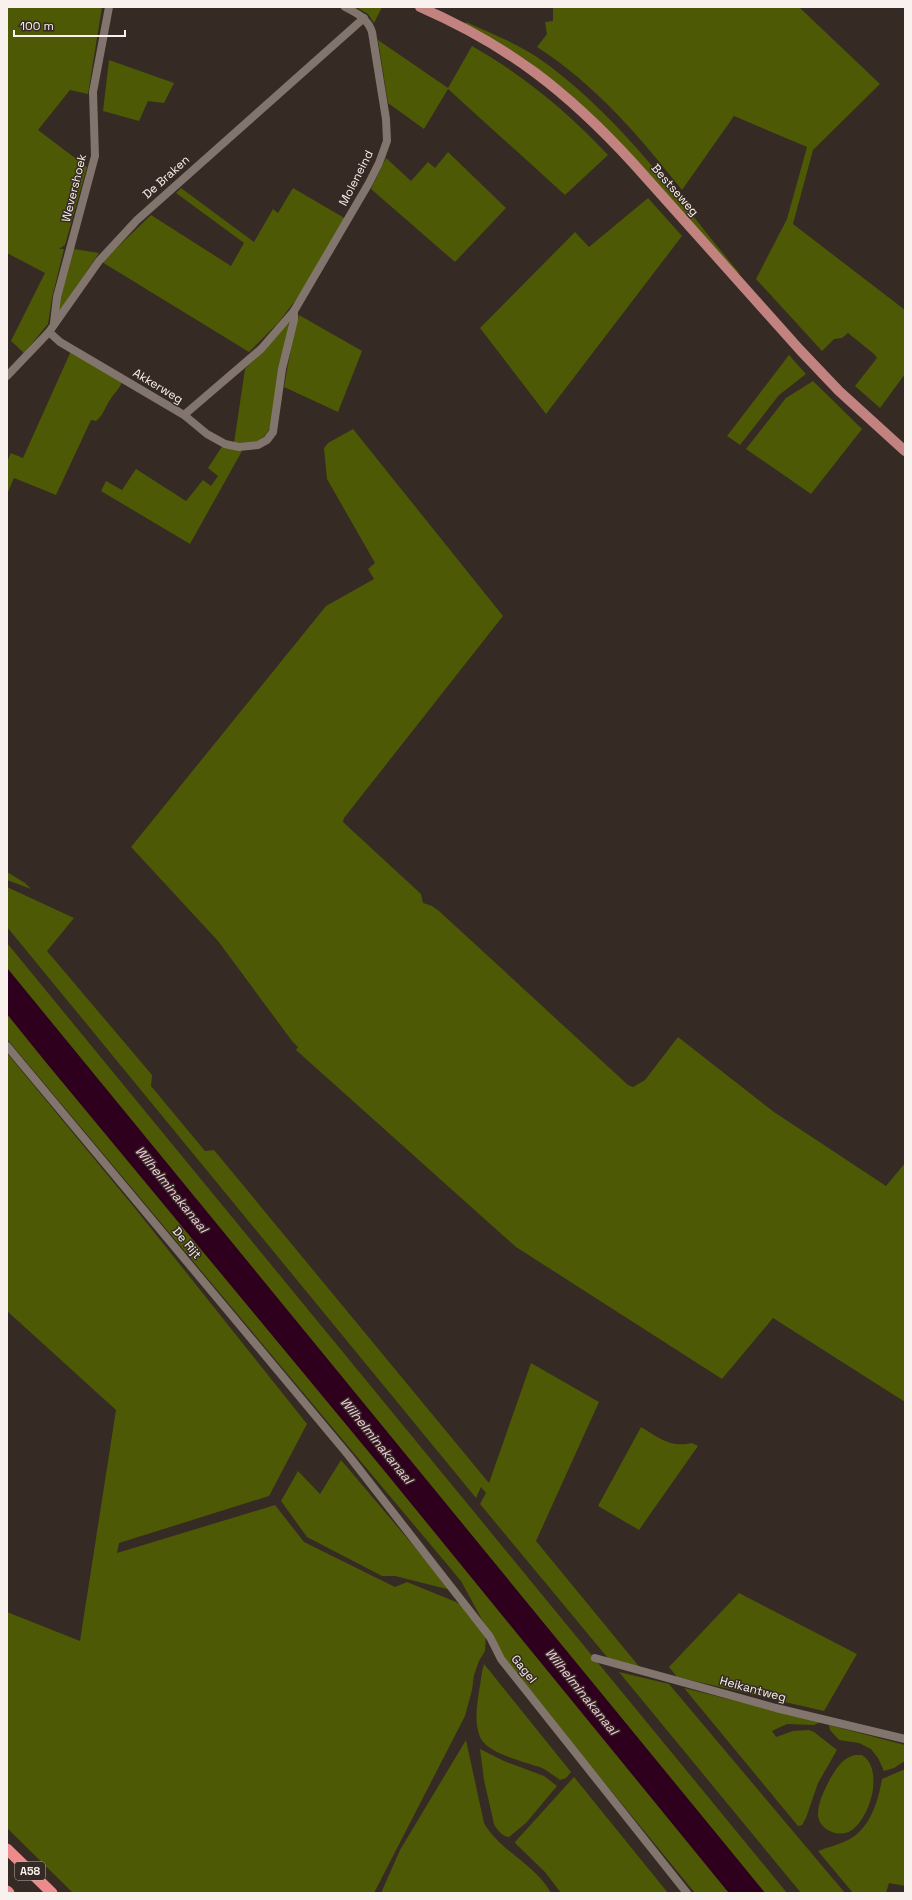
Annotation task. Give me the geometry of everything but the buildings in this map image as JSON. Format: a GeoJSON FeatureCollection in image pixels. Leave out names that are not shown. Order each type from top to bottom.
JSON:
{"type":"FeatureCollection","features":[{"type":"Feature","properties":{"kind":"highway","name":"A58"},"geometry":{"type":"LineString","coordinates":[[7,1849],[52,1893]]}},
{"type":"Feature","properties":{"kind":"main road","name":"Bestseweg"},"geometry":{"type":"LineString","coordinates":[[420,7],[486,39],[532,69],[566,95],[610,138],[800,350],[839,391],[879,429],[905,451]]}},
{"type":"Feature","properties":{"kind":"street","name":"Wevershoek"},"geometry":{"type":"LineString","coordinates":[[51,329],[57,297],[95,156],[93,92],[109,7]]}},
{"type":"Feature","properties":{"kind":"street"},"geometry":{"type":"LineString","coordinates":[[345,7],[364,18]]}},
{"type":"Feature","properties":{"kind":"street","name":"De Braken"},"geometry":{"type":"LineString","coordinates":[[7,376],[51,329],[99,260],[137,220],[364,18]]}},
{"type":"Feature","properties":{"kind":"street","name":"Moleneind"},"geometry":{"type":"LineString","coordinates":[[184,415],[261,349],[294,311],[369,183],[379,163],[387,141],[386,119],[372,32],[370,25],[364,18]]}},
{"type":"Feature","properties":{"kind":"street","name":"Moleneind"},"geometry":{"type":"LineString","coordinates":[[258,446],[273,432],[282,369],[294,320],[294,311]]}},
{"type":"Feature","properties":{"kind":"street","name":"Akkerweg"},"geometry":{"type":"LineString","coordinates":[[51,329],[60,342],[184,415],[207,434],[225,444],[239,447],[258,446]]}},
{"type":"Feature","properties":{"kind":"street","name":"De Rijt"},"geometry":{"type":"LineString","coordinates":[[7,1046],[349,1456]]}},
{"type":"Feature","properties":{"kind":"street","name":"Gagel"},"geometry":{"type":"LineString","coordinates":[[349,1456],[490,1637],[501,1660],[687,1893]]}},
{"type":"Feature","properties":{"kind":"street","name":"Heikantweg"},"geometry":{"type":"LineString","coordinates":[[595,1658],[776,1708],[905,1739]]}},
{"type":"Feature","properties":{"kind":"green space"},"geometry":{"type":"Polygon","coordinates":[[[7,7],[102,7],[88,94],[70,90],[38,130],[87,167],[65,245],[59,249],[64,249],[52,298],[48,324],[24,353],[11,341],[45,273],[7,253],[7,7]]]}},
{"type":"Feature","properties":{"kind":"green space"},"geometry":{"type":"Polygon","coordinates":[[[356,7],[382,7],[374,23],[368,14],[356,7]]]}},
{"type":"Feature","properties":{"kind":"green space"},"geometry":{"type":"Polygon","coordinates":[[[553,7],[799,7],[880,84],[813,150],[793,224],[905,310],[905,374],[880,408],[855,386],[877,358],[874,354],[848,333],[842,338],[834,339],[822,351],[756,279],[787,219],[807,147],[734,116],[682,190],[650,150],[616,112],[578,78],[537,47],[547,34],[545,22],[553,21],[553,7]]]}},
{"type":"Feature","properties":{"kind":"green space"},"geometry":{"type":"Polygon","coordinates":[[[466,22],[512,43],[537,57],[567,80],[594,104],[646,158],[740,274],[732,270],[595,117],[563,88],[525,59],[465,25],[466,22]]]}},
{"type":"Feature","properties":{"kind":"green space"},"geometry":{"type":"Polygon","coordinates":[[[378,40],[448,88],[472,46],[509,69],[544,95],[593,139],[608,155],[565,195],[448,89],[424,129],[388,103],[378,40]]]}},
{"type":"Feature","properties":{"kind":"green space"},"geometry":{"type":"Polygon","coordinates":[[[109,60],[174,83],[164,103],[148,101],[139,121],[103,111],[109,60]]]}},
{"type":"Feature","properties":{"kind":"green space"},"geometry":{"type":"Polygon","coordinates":[[[448,152],[506,208],[455,262],[371,189],[386,158],[411,181],[428,162],[435,168],[448,152]]]}},
{"type":"Feature","properties":{"kind":"green space"},"geometry":{"type":"Polygon","coordinates":[[[181,188],[254,242],[273,209],[278,213],[293,188],[346,219],[298,297],[278,323],[249,352],[102,262],[151,215],[231,266],[244,243],[176,193],[181,188]]]}},
{"type":"Feature","properties":{"kind":"green space"},"geometry":{"type":"Polygon","coordinates":[[[648,198],[682,236],[546,414],[480,328],[575,232],[589,247],[648,198]]]}},
{"type":"Feature","properties":{"kind":"green space"},"geometry":{"type":"Polygon","coordinates":[[[74,249],[99,253],[58,314],[60,298],[74,249]]]}},
{"type":"Feature","properties":{"kind":"green space"},"geometry":{"type":"Polygon","coordinates":[[[299,315],[362,351],[338,412],[284,387],[299,315]]]}},
{"type":"Feature","properties":{"kind":"green space"},"geometry":{"type":"Polygon","coordinates":[[[289,323],[270,428],[263,437],[255,442],[234,443],[245,369],[289,323]]]}},
{"type":"Feature","properties":{"kind":"green space"},"geometry":{"type":"Polygon","coordinates":[[[71,351],[122,382],[121,385],[100,417],[96,421],[91,420],[56,495],[14,478],[7,494],[7,462],[11,453],[23,458],[71,351]]]}},
{"type":"Feature","properties":{"kind":"green space"},"geometry":{"type":"Polygon","coordinates":[[[789,355],[806,374],[779,395],[740,445],[727,436],[789,355]]]}},
{"type":"Feature","properties":{"kind":"green space"},"geometry":{"type":"Polygon","coordinates":[[[813,381],[862,429],[811,494],[746,449],[786,398],[813,381]]]}},
{"type":"Feature","properties":{"kind":"green space"},"geometry":{"type":"Polygon","coordinates":[[[353,429],[503,616],[344,818],[343,822],[421,894],[423,903],[432,906],[439,911],[628,1085],[633,1087],[645,1080],[678,1037],[774,1112],[886,1186],[905,1163],[905,1402],[773,1318],[722,1379],[516,1247],[296,1050],[298,1047],[218,941],[131,847],[326,606],[374,579],[368,569],[375,563],[327,479],[324,448],[328,443],[353,429]]]}},
{"type":"Feature","properties":{"kind":"green space"},"geometry":{"type":"Polygon","coordinates":[[[223,445],[242,451],[190,544],[101,491],[106,481],[122,490],[136,469],[186,501],[203,480],[211,486],[218,476],[208,468],[223,445]]]}},
{"type":"Feature","properties":{"kind":"green space"},"geometry":{"type":"Polygon","coordinates":[[[7,872],[25,883],[31,889],[7,880],[7,872]]]}},
{"type":"Feature","properties":{"kind":"green space"},"geometry":{"type":"Polygon","coordinates":[[[7,887],[74,918],[47,951],[152,1075],[151,1086],[205,1151],[214,1150],[489,1483],[531,1363],[599,1402],[536,1541],[642,1670],[612,1663],[480,1504],[486,1493],[481,1487],[476,1498],[7,927],[7,887]]]}},
{"type":"Feature","properties":{"kind":"green space"},"geometry":{"type":"Polygon","coordinates":[[[7,943],[787,1893],[765,1893],[7,968],[7,943]]]}},
{"type":"Feature","properties":{"kind":"green space"},"geometry":{"type":"Polygon","coordinates":[[[7,1014],[383,1469],[729,1893],[695,1893],[504,1660],[461,1581],[7,1039],[7,1014]]]}},
{"type":"Feature","properties":{"kind":"green space"},"geometry":{"type":"Polygon","coordinates":[[[7,1053],[134,1207],[307,1424],[269,1496],[119,1543],[117,1553],[275,1505],[304,1542],[395,1587],[407,1582],[456,1602],[462,1606],[486,1635],[485,1651],[479,1661],[474,1675],[472,1690],[465,1716],[374,1893],[73,1893],[7,1828],[7,1612],[80,1641],[116,1410],[7,1311],[7,1053]]]}},
{"type":"Feature","properties":{"kind":"green space"},"geometry":{"type":"Polygon","coordinates":[[[641,1427],[671,1443],[692,1443],[698,1446],[639,1530],[598,1506],[641,1427]]]}},
{"type":"Feature","properties":{"kind":"green space"},"geometry":{"type":"Polygon","coordinates":[[[341,1460],[451,1590],[395,1576],[382,1576],[307,1537],[281,1501],[298,1471],[320,1494],[341,1460]]]}},
{"type":"Feature","properties":{"kind":"green space"},"geometry":{"type":"Polygon","coordinates":[[[739,1593],[857,1654],[824,1711],[677,1677],[669,1667],[739,1593]]]}},
{"type":"Feature","properties":{"kind":"green space"},"geometry":{"type":"Polygon","coordinates":[[[484,1664],[571,1772],[566,1778],[560,1780],[542,1768],[498,1753],[484,1743],[478,1731],[476,1714],[484,1664]]]}},
{"type":"Feature","properties":{"kind":"green space"},"geometry":{"type":"Polygon","coordinates":[[[619,1672],[669,1684],[845,1893],[801,1893],[619,1672]]]}},
{"type":"Feature","properties":{"kind":"green space"},"geometry":{"type":"Polygon","coordinates":[[[684,1688],[820,1722],[814,1725],[787,1724],[772,1731],[776,1737],[793,1731],[809,1730],[814,1732],[837,1750],[818,1783],[806,1818],[802,1825],[798,1826],[684,1688]]]}},
{"type":"Feature","properties":{"kind":"green space"},"geometry":{"type":"Polygon","coordinates":[[[829,1725],[905,1745],[905,1761],[894,1768],[884,1771],[878,1758],[871,1749],[859,1743],[839,1740],[830,1730],[829,1725]]]}},
{"type":"Feature","properties":{"kind":"green space"},"geometry":{"type":"Polygon","coordinates":[[[466,1740],[484,1823],[499,1842],[536,1874],[551,1893],[381,1893],[400,1850],[466,1740]]]}},
{"type":"Feature","properties":{"kind":"green space"},"geometry":{"type":"Polygon","coordinates":[[[480,1749],[504,1761],[544,1776],[557,1786],[526,1823],[509,1837],[504,1836],[494,1824],[484,1780],[480,1749]]]}},
{"type":"Feature","properties":{"kind":"green space"},"geometry":{"type":"Polygon","coordinates":[[[855,1755],[862,1755],[869,1762],[874,1781],[872,1792],[865,1814],[859,1823],[847,1833],[836,1833],[830,1831],[822,1825],[818,1814],[819,1805],[830,1779],[838,1767],[847,1758],[855,1755]]]}},
{"type":"Feature","properties":{"kind":"green space"},"geometry":{"type":"Polygon","coordinates":[[[905,1769],[905,1886],[889,1883],[886,1893],[853,1893],[818,1851],[844,1842],[856,1835],[872,1814],[882,1779],[905,1769]]]}},
{"type":"Feature","properties":{"kind":"green space"},"geometry":{"type":"Polygon","coordinates":[[[574,1777],[668,1893],[561,1893],[545,1872],[516,1844],[515,1842],[574,1777]]]}},
{"type":"Feature","properties":{"kind":"water","name":"Wilhelminakanaal"},"geometry":{"type":"Polygon","coordinates":[[[7,968],[765,1893],[729,1893],[383,1469],[44,1060],[7,1014],[7,968]]]}}]}
